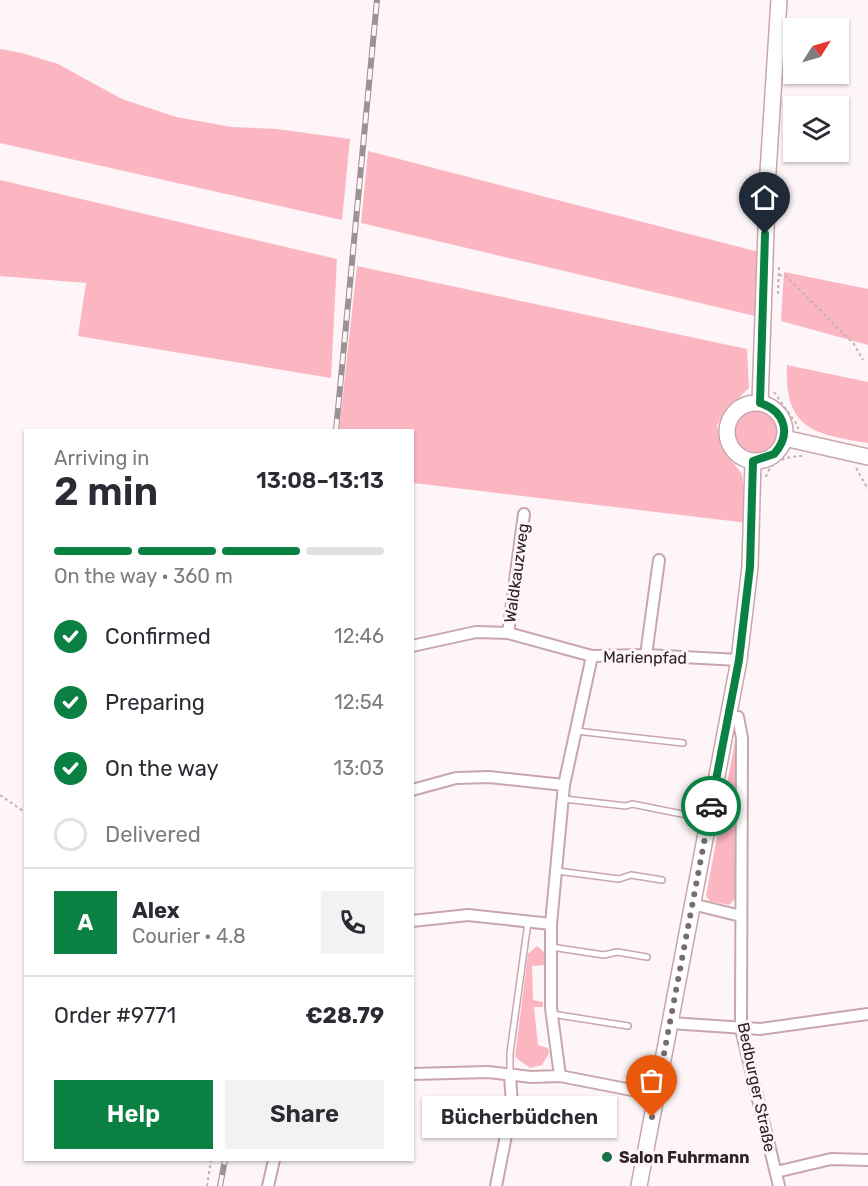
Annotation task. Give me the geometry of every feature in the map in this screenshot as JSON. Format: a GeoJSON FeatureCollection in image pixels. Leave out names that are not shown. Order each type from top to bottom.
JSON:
{"type":"FeatureCollection","features":[{"type":"Feature","properties":{"kind":"main road"},"geometry":{"type":"LineString","coordinates":[[760,403],[767,383],[762,297],[779,0]]}},
{"type":"Feature","properties":{"kind":"main road"},"geometry":{"type":"LineString","coordinates":[[792,445],[778,413],[760,403],[751,403],[736,410],[727,428],[731,448],[753,461],[792,445],[861,461]]}},
{"type":"Feature","properties":{"kind":"main road"},"geometry":{"type":"LineString","coordinates":[[639,1186],[739,660],[750,567],[753,461]]}},
{"type":"Feature","properties":{"kind":"street","name":"Waldkauzweg"},"geometry":{"type":"LineString","coordinates":[[508,633],[524,514]]}},
{"type":"Feature","properties":{"kind":"street"},"geometry":{"type":"LineString","coordinates":[[646,655],[659,560]]}},
{"type":"Feature","properties":{"kind":"street"},"geometry":{"type":"LineString","coordinates":[[414,646],[476,632],[508,633],[592,656]]}},
{"type":"Feature","properties":{"kind":"street","name":"Marienpfad"},"geometry":{"type":"LineString","coordinates":[[560,1076],[552,1014],[551,924],[564,785],[574,730],[592,656],[646,655],[739,660]]}},
{"type":"Feature","properties":{"kind":"street","name":"Bedburger Straße"},"geometry":{"type":"LineString","coordinates":[[729,717],[738,717],[742,738],[741,1029],[779,1186]]}},
{"type":"Feature","properties":{"kind":"street"},"geometry":{"type":"LineString","coordinates":[[414,789],[456,778],[489,777],[564,785]]}},
{"type":"Feature","properties":{"kind":"street"},"geometry":{"type":"LineString","coordinates":[[692,904],[741,916]]}},
{"type":"Feature","properties":{"kind":"street"},"geometry":{"type":"LineString","coordinates":[[414,921],[468,915],[551,924]]}},
{"type":"Feature","properties":{"kind":"street"},"geometry":{"type":"LineString","coordinates":[[670,1023],[741,1029],[868,1014]]}},
{"type":"Feature","properties":{"kind":"street"},"geometry":{"type":"LineString","coordinates":[[414,1074],[488,1072],[560,1076],[657,1095]]}},
{"type":"Feature","properties":{"kind":"street"},"geometry":{"type":"LineString","coordinates":[[496,1186],[512,1105],[510,1075]]}},
{"type":"Feature","properties":{"kind":"street"},"geometry":{"type":"LineString","coordinates":[[776,1172],[831,1159],[868,1160]]}},
{"type":"Feature","properties":{"kind":"street"},"geometry":{"type":"LineString","coordinates":[[268,1186],[274,1161]]}},
{"type":"Feature","properties":{"kind":"lane"},"geometry":{"type":"LineString","coordinates":[[574,730],[683,743]]}},
{"type":"Feature","properties":{"kind":"lane"},"geometry":{"type":"LineString","coordinates":[[564,799],[626,806],[632,804],[682,814]]}},
{"type":"Feature","properties":{"kind":"lane"},"geometry":{"type":"LineString","coordinates":[[557,871],[619,879],[631,875],[662,880]]}},
{"type":"Feature","properties":{"kind":"lane"},"geometry":{"type":"LineString","coordinates":[[510,1075],[510,1053],[528,922]]}},
{"type":"Feature","properties":{"kind":"lane"},"geometry":{"type":"LineString","coordinates":[[550,947],[604,955],[617,952],[647,957]]}},
{"type":"Feature","properties":{"kind":"lane"},"geometry":{"type":"LineString","coordinates":[[552,1014],[628,1026]]}},
{"type":"Feature","properties":{"kind":"path"},"geometry":{"type":"LineString","coordinates":[[778,297],[779,274],[786,276],[854,344],[863,360]]}},
{"type":"Feature","properties":{"kind":"path"},"geometry":{"type":"LineString","coordinates":[[767,383],[798,426],[792,445]]}},
{"type":"Feature","properties":{"kind":"path"},"geometry":{"type":"LineString","coordinates":[[861,461],[868,489]]}},
{"type":"Feature","properties":{"kind":"path"},"geometry":{"type":"LineString","coordinates":[[0,795],[24,812]]}},
{"type":"Feature","properties":{"kind":"path"},"geometry":{"type":"LineString","coordinates":[[207,1186],[211,1161]]}},
{"type":"Feature","properties":{"kind":"shaded area"},"geometry":{"type":"Polygon","coordinates":[[[0,49],[58,64],[122,99],[176,117],[232,127],[277,129],[350,139],[342,220],[0,143],[0,49]]]}},
{"type":"Feature","properties":{"kind":"shaded area"},"geometry":{"type":"Polygon","coordinates":[[[368,151],[759,252],[755,316],[361,223],[368,151]]]}},
{"type":"Feature","properties":{"kind":"shaded area"},"geometry":{"type":"Polygon","coordinates":[[[0,180],[337,259],[331,378],[78,336],[86,283],[0,276],[0,180]]]}},
{"type":"Feature","properties":{"kind":"shaded area"},"geometry":{"type":"Polygon","coordinates":[[[357,266],[747,349],[749,388],[725,411],[717,425],[721,447],[742,474],[748,523],[414,483],[414,429],[339,429],[357,266]]]}},
{"type":"Feature","properties":{"kind":"shaded area"},"geometry":{"type":"Polygon","coordinates":[[[784,272],[868,289],[868,345],[781,321],[784,272]]]}},
{"type":"Feature","properties":{"kind":"shaded area"},"geometry":{"type":"Polygon","coordinates":[[[787,365],[868,382],[868,443],[832,436],[806,425],[797,415],[791,403],[787,386],[787,365]]]}},
{"type":"Feature","properties":{"kind":"shaded area"},"geometry":{"type":"Polygon","coordinates":[[[756,409],[765,410],[772,415],[777,422],[777,440],[772,447],[765,452],[756,453],[747,452],[740,447],[735,440],[734,431],[735,422],[740,415],[747,410],[756,409]]]}},
{"type":"Feature","properties":{"kind":"shaded area"},"geometry":{"type":"Polygon","coordinates":[[[736,736],[735,899],[729,905],[710,901],[706,896],[736,736]]]}},
{"type":"Feature","properties":{"kind":"shaded area"},"geometry":{"type":"Polygon","coordinates":[[[537,946],[544,952],[544,965],[532,966],[533,1000],[543,1002],[543,1007],[534,1007],[538,1045],[548,1048],[549,1053],[542,1065],[530,1068],[515,1057],[528,954],[537,946]]]}},
{"type":"Feature","properties":{"kind":"railway"},"geometry":{"type":"LineString","coordinates":[[336,429],[377,0]]}},
{"type":"Feature","properties":{"kind":"railway"},"geometry":{"type":"LineString","coordinates":[[220,1186],[225,1161]]}},
{"type":"Feature","properties":{"kind":"way so far"},"geometry":{"type":"LineString","coordinates":[[652,1117],[711,806]]}},
{"type":"Feature","properties":{"kind":"place","name":"Bücherbüdchen"},"geometry":{"type":"Point","coordinates":[652,1117]}},
{"type":"Feature","properties":{"kind":"place","name":"Salon Fuhrmann"},"geometry":{"type":"Point","coordinates":[607,1157]}},
{"type":"Feature","properties":{"kind":"route"},"geometry":{"type":"LineString","coordinates":[[711,806],[739,660],[750,567],[753,461],[762,460],[774,454],[784,438],[785,429],[778,413],[770,406],[760,403],[765,234]]}}]}
